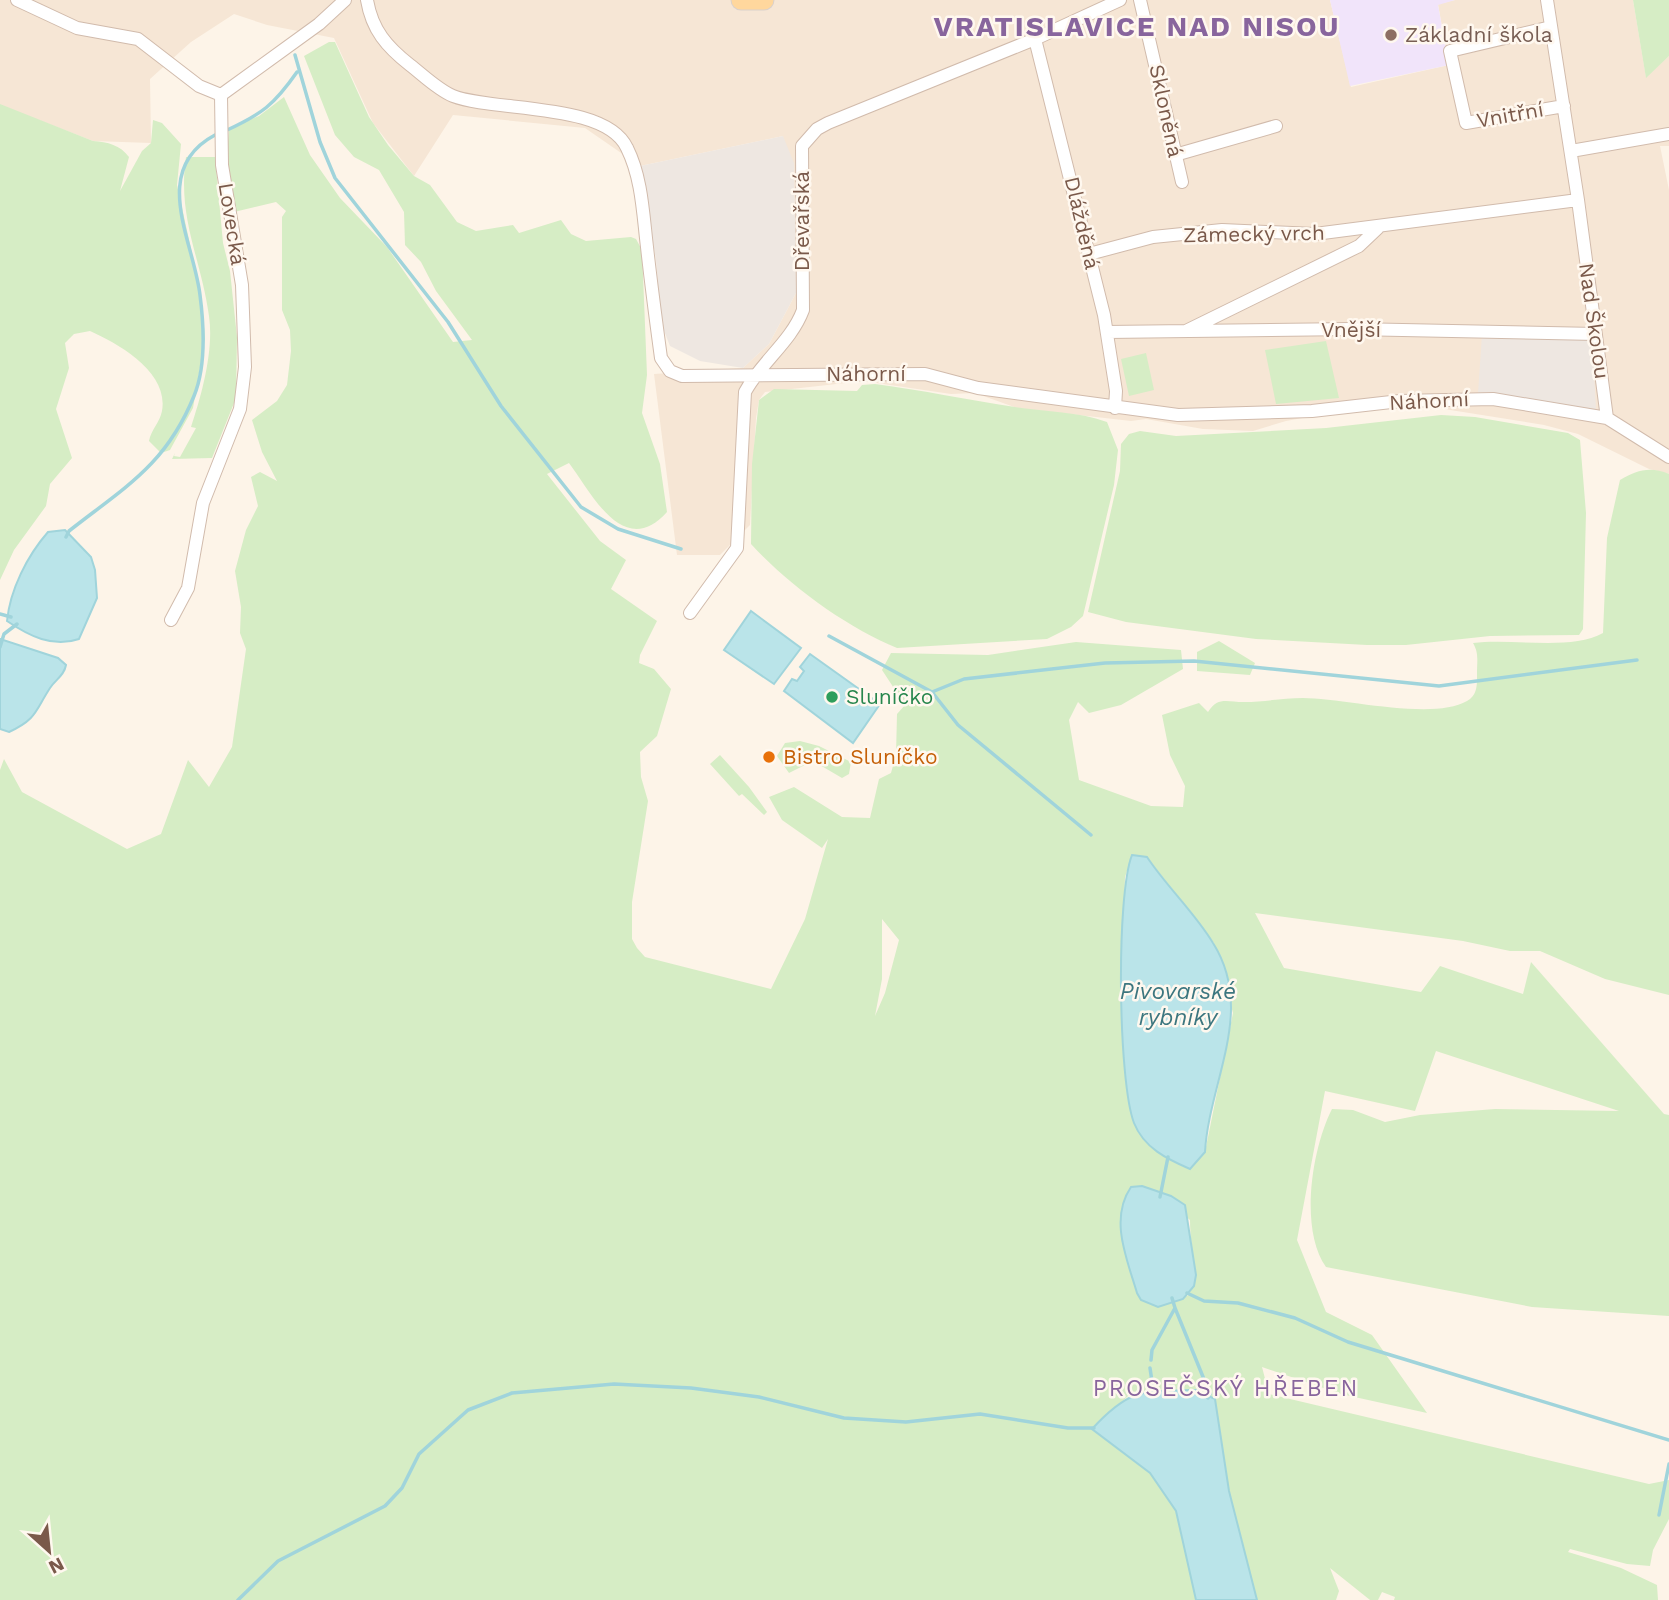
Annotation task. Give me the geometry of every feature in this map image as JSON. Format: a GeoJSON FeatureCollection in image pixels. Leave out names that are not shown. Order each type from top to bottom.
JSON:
{"type":"FeatureCollection","features":[{"type":"Feature","properties":{"kind":"main road"},"geometry":{"type":"LineString","coordinates":[[741,0],[764,0]]}},
{"type":"Feature","properties":{"kind":"street"},"geometry":{"type":"LineString","coordinates":[[17,0],[77,28],[138,39],[199,86],[221,95],[319,24],[345,0]]}},
{"type":"Feature","properties":{"kind":"street","name":"Náhorní"},"geometry":{"type":"LineString","coordinates":[[367,0],[374,26],[384,43],[450,95],[482,104],[546,110],[580,117],[604,126],[626,145],[640,189],[661,358],[670,371],[682,376],[925,374],[978,388],[1178,415],[1312,411],[1400,401],[1484,398],[1607,418]]}},
{"type":"Feature","properties":{"kind":"street","name":"Dřevařská"},"geometry":{"type":"LineString","coordinates":[[690,613],[737,548],[745,392],[754,375],[796,328],[803,310],[802,146],[811,135],[828,123],[1035,40],[1120,0]]}},
{"type":"Feature","properties":{"kind":"street","name":"Skloněná"},"geometry":{"type":"LineString","coordinates":[[1140,0],[1182,182]]}},
{"type":"Feature","properties":{"kind":"street","name":"Nad Školou"},"geometry":{"type":"LineString","coordinates":[[1546,0],[1571,151],[1607,418]]}},
{"type":"Feature","properties":{"kind":"street","name":"Vnitřní"},"geometry":{"type":"LineString","coordinates":[[1550,27],[1450,51],[1466,123],[1564,106]]}},
{"type":"Feature","properties":{"kind":"street","name":"Dlážděná"},"geometry":{"type":"LineString","coordinates":[[1035,40],[1107,332],[1116,391],[1115,408]]}},
{"type":"Feature","properties":{"kind":"street","name":"Lovecká"},"geometry":{"type":"LineString","coordinates":[[171,620],[188,588],[203,503],[240,409],[245,367],[242,285],[222,165],[221,95]]}},
{"type":"Feature","properties":{"kind":"street"},"geometry":{"type":"LineString","coordinates":[[1175,155],[1276,126]]}},
{"type":"Feature","properties":{"kind":"street"},"geometry":{"type":"LineString","coordinates":[[1571,151],[1669,134]]}},
{"type":"Feature","properties":{"kind":"street","name":"Zámecký vrch"},"geometry":{"type":"LineString","coordinates":[[1089,254],[1153,237],[1222,230],[1315,234],[1378,228],[1578,200]]}},
{"type":"Feature","properties":{"kind":"street","name":"Zámecký vrch"},"geometry":{"type":"LineString","coordinates":[[1183,332],[1359,246],[1378,228]]}},
{"type":"Feature","properties":{"kind":"street","name":"Vnější"},"geometry":{"type":"LineString","coordinates":[[1107,332],[1353,328],[1596,334]]}},
{"type":"Feature","properties":{"kind":"street"},"geometry":{"type":"LineString","coordinates":[[1607,418],[1669,457]]}},
{"type":"Feature","properties":{"kind":"shaded area"},"geometry":{"type":"Polygon","coordinates":[[[0,0],[1330,0],[1351,87],[1449,65],[1438,4],[1455,0],[1633,0],[1646,77],[1669,56],[1669,146],[1660,146],[1669,190],[1669,474],[1649,469],[1578,434],[1544,425],[1444,409],[1427,401],[1356,408],[1286,421],[1253,431],[1203,429],[1146,419],[1131,421],[1017,408],[975,393],[951,394],[863,381],[765,392],[759,400],[756,418],[750,525],[720,555],[677,555],[654,374],[743,368],[769,344],[796,293],[783,136],[640,166],[585,128],[453,115],[414,176],[373,123],[334,38],[267,25],[234,14],[191,42],[150,79],[151,143],[93,141],[0,105],[0,0]]]}},
{"type":"Feature","properties":{"kind":"shaded area","name":"Základní škola"},"geometry":{"type":"Polygon","coordinates":[[[1330,0],[1455,0],[1438,5],[1449,65],[1350,86],[1330,0]]]}},
{"type":"Feature","properties":{"kind":"shaded area"},"geometry":{"type":"Polygon","coordinates":[[[783,136],[794,163],[796,293],[769,344],[743,368],[700,361],[670,346],[661,323],[656,260],[640,166],[783,136]]]}},
{"type":"Feature","properties":{"kind":"shaded area"},"geometry":{"type":"Polygon","coordinates":[[[1482,335],[1592,338],[1596,409],[1478,393],[1482,335]]]}},
{"type":"Feature","properties":{"kind":"green space"},"geometry":{"type":"Polygon","coordinates":[[[1633,0],[1669,0],[1669,56],[1646,78],[1633,0]]]}},
{"type":"Feature","properties":{"kind":"green space"},"geometry":{"type":"Polygon","coordinates":[[[329,42],[335,42],[369,117],[388,145],[414,176],[430,185],[457,222],[476,231],[513,225],[519,233],[561,220],[571,234],[586,241],[631,237],[636,239],[642,250],[647,375],[642,413],[660,464],[667,512],[651,525],[637,529],[623,526],[599,505],[569,463],[547,474],[600,541],[626,560],[611,589],[657,621],[640,655],[639,663],[654,669],[671,689],[657,736],[640,752],[641,777],[648,801],[632,902],[632,939],[645,957],[771,989],[805,919],[828,839],[822,848],[782,820],[769,797],[794,787],[842,817],[870,818],[879,779],[891,773],[896,755],[897,714],[905,705],[882,670],[891,653],[988,655],[1076,642],[1181,650],[1183,669],[1121,705],[1089,713],[1078,702],[1069,720],[1079,780],[1151,806],[1183,807],[1185,786],[1170,755],[1162,715],[1199,703],[1208,712],[1215,704],[1223,701],[1251,702],[1296,698],[1411,709],[1452,707],[1471,699],[1475,692],[1477,657],[1473,643],[1558,643],[1603,633],[1607,538],[1620,480],[1644,470],[1669,474],[1669,995],[1605,979],[1540,951],[1510,951],[1463,941],[1255,913],[1284,968],[1421,992],[1440,966],[1523,994],[1531,962],[1664,1114],[1669,1115],[1669,1316],[1532,1307],[1326,1267],[1313,1232],[1311,1188],[1319,1145],[1332,1109],[1353,1110],[1385,1122],[1420,1115],[1495,1109],[1619,1111],[1436,1051],[1415,1111],[1325,1091],[1297,1240],[1326,1312],[1372,1335],[1427,1413],[1341,1394],[1262,1367],[1269,1394],[1649,1484],[1669,1480],[1669,1519],[1653,1550],[1650,1566],[1627,1564],[1570,1549],[1568,1552],[1621,1568],[1657,1585],[1658,1600],[1394,1600],[1395,1597],[1382,1592],[1378,1600],[1370,1600],[1330,1568],[1339,1591],[1336,1600],[1257,1600],[1229,1491],[1215,1399],[1196,1390],[1141,1392],[1128,1396],[1093,1429],[1150,1473],[1176,1511],[1196,1600],[0,1600],[0,770],[4,759],[22,792],[127,849],[161,834],[188,760],[209,787],[232,747],[246,649],[240,633],[241,607],[235,571],[246,530],[258,506],[251,477],[260,472],[277,481],[262,452],[252,420],[277,401],[287,385],[291,351],[290,330],[282,310],[282,217],[286,211],[276,202],[234,212],[227,154],[229,130],[259,116],[284,97],[310,155],[340,198],[387,247],[453,342],[472,340],[436,291],[421,262],[405,245],[404,212],[379,170],[354,157],[335,135],[304,56],[329,42]],[[1147,857],[1131,859],[1125,877],[1122,996],[1129,1099],[1205,1152],[1233,1013],[1214,943],[1147,857]],[[882,919],[882,979],[875,1016],[885,993],[899,940],[882,919]],[[1142,1186],[1137,1293],[1147,1303],[1173,1302],[1189,1295],[1193,1276],[1190,1220],[1159,1193],[1142,1186]]]}},
{"type":"Feature","properties":{"kind":"green space"},"geometry":{"type":"Polygon","coordinates":[[[0,104],[93,141],[118,147],[129,157],[120,191],[142,151],[151,143],[153,120],[162,123],[181,144],[177,185],[201,294],[205,338],[193,408],[170,450],[161,453],[149,441],[162,411],[158,384],[150,372],[127,352],[90,331],[74,334],[65,343],[69,368],[56,409],[72,458],[50,484],[46,506],[14,550],[0,580],[0,104]]]}},
{"type":"Feature","properties":{"kind":"green space"},"geometry":{"type":"Polygon","coordinates":[[[186,157],[215,157],[223,243],[230,271],[237,337],[236,398],[212,458],[172,459],[175,453],[174,456],[180,457],[196,428],[191,427],[203,386],[210,343],[209,316],[187,219],[184,179],[186,157]]]}},
{"type":"Feature","properties":{"kind":"green space"},"geometry":{"type":"Polygon","coordinates":[[[1326,341],[1339,398],[1276,404],[1265,350],[1326,341]]]}},
{"type":"Feature","properties":{"kind":"green space"},"geometry":{"type":"Polygon","coordinates":[[[1146,353],[1154,390],[1129,396],[1121,359],[1146,353]]]}},
{"type":"Feature","properties":{"kind":"green space"},"geometry":{"type":"Polygon","coordinates":[[[875,384],[1073,414],[1107,422],[1118,450],[1114,485],[1083,616],[1071,627],[1047,639],[897,648],[858,629],[819,604],[751,544],[752,464],[759,400],[774,389],[857,391],[862,385],[875,384]]]}},
{"type":"Feature","properties":{"kind":"green space"},"geometry":{"type":"Polygon","coordinates":[[[1441,415],[1475,417],[1568,433],[1580,440],[1586,513],[1583,629],[1579,635],[1490,636],[1406,645],[1367,645],[1256,639],[1126,622],[1088,612],[1120,471],[1121,444],[1129,434],[1140,431],[1176,436],[1326,428],[1441,415]]]}},
{"type":"Feature","properties":{"kind":"green space"},"geometry":{"type":"Polygon","coordinates":[[[1219,641],[1255,663],[1250,675],[1197,671],[1197,652],[1219,641]]]}},
{"type":"Feature","properties":{"kind":"green space"},"geometry":{"type":"Polygon","coordinates":[[[800,741],[819,746],[851,762],[849,774],[842,778],[813,761],[789,773],[777,756],[785,743],[800,741]]]}},
{"type":"Feature","properties":{"kind":"green space"},"geometry":{"type":"Polygon","coordinates":[[[720,755],[749,787],[767,812],[764,815],[742,794],[739,796],[710,764],[720,755]]]}},
{"type":"Feature","properties":{"kind":"water"},"geometry":{"type":"Polygon","coordinates":[[[65,530],[91,557],[97,598],[79,639],[60,642],[33,636],[7,621],[16,586],[33,552],[48,532],[65,530]]]}},
{"type":"Feature","properties":{"kind":"water","name":"Sluníčko"},"geometry":{"type":"Polygon","coordinates":[[[751,611],[801,648],[774,684],[724,650],[751,611]]]}},
{"type":"Feature","properties":{"kind":"water"},"geometry":{"type":"Polygon","coordinates":[[[0,639],[58,658],[66,665],[64,672],[34,714],[9,732],[0,729],[0,639]]]}},
{"type":"Feature","properties":{"kind":"water","name":"Sluníčko"},"geometry":{"type":"Polygon","coordinates":[[[810,654],[880,704],[853,743],[784,691],[792,679],[797,681],[804,671],[800,667],[810,654]]]}},
{"type":"Feature","properties":{"kind":"water","name":"Pivovarské rybníky"},"geometry":{"type":"Polygon","coordinates":[[[1132,855],[1147,857],[1206,932],[1225,969],[1230,994],[1227,1046],[1208,1125],[1205,1152],[1190,1169],[1150,1146],[1138,1132],[1129,1101],[1122,1030],[1121,946],[1123,908],[1132,855]]]}},
{"type":"Feature","properties":{"kind":"water"},"geometry":{"type":"Polygon","coordinates":[[[1142,1186],[1171,1196],[1185,1205],[1196,1275],[1194,1286],[1183,1299],[1158,1307],[1141,1300],[1137,1293],[1122,1239],[1121,1212],[1125,1199],[1131,1187],[1142,1186]]]}},
{"type":"Feature","properties":{"kind":"water"},"geometry":{"type":"Polygon","coordinates":[[[1196,1390],[1215,1399],[1229,1491],[1257,1600],[1196,1600],[1176,1511],[1150,1473],[1092,1429],[1117,1406],[1138,1394],[1196,1390]]]}},
{"type":"Feature","properties":{"kind":"waterway"},"geometry":{"type":"LineString","coordinates":[[295,55],[320,142],[335,178],[448,322],[501,406],[581,507],[618,529],[681,549]]}},
{"type":"Feature","properties":{"kind":"waterway"},"geometry":{"type":"LineString","coordinates":[[225,131],[266,108],[297,72]]}},
{"type":"Feature","properties":{"kind":"waterway"},"geometry":{"type":"LineString","coordinates":[[66,537],[69,531],[126,487],[157,457],[171,440],[194,396],[201,372],[202,320],[196,274],[180,208],[180,187],[184,167],[195,150],[215,135]]}},
{"type":"Feature","properties":{"kind":"waterway"},"geometry":{"type":"LineString","coordinates":[[0,614],[11,617]]}},
{"type":"Feature","properties":{"kind":"waterway"},"geometry":{"type":"LineString","coordinates":[[0,647],[4,634],[17,624]]}},
{"type":"Feature","properties":{"kind":"waterway"},"geometry":{"type":"LineString","coordinates":[[829,636],[932,692],[958,725],[1091,835]]}},
{"type":"Feature","properties":{"kind":"waterway"},"geometry":{"type":"LineString","coordinates":[[932,692],[964,679],[1105,663],[1194,661],[1439,686],[1637,660]]}},
{"type":"Feature","properties":{"kind":"waterway"},"geometry":{"type":"LineString","coordinates":[[1160,1197],[1168,1157]]}},
{"type":"Feature","properties":{"kind":"waterway"},"geometry":{"type":"LineString","coordinates":[[1187,1293],[1204,1301],[1238,1303],[1295,1318],[1348,1342],[1669,1440]]}},
{"type":"Feature","properties":{"kind":"waterway"},"geometry":{"type":"LineString","coordinates":[[1151,1360],[1152,1350],[1175,1308],[1172,1298]]}},
{"type":"Feature","properties":{"kind":"waterway"},"geometry":{"type":"LineString","coordinates":[[1175,1308],[1210,1394],[1208,1398]]}},
{"type":"Feature","properties":{"kind":"waterway"},"geometry":{"type":"LineString","coordinates":[[1150,1368],[1154,1395]]}},
{"type":"Feature","properties":{"kind":"waterway"},"geometry":{"type":"LineString","coordinates":[[238,1600],[278,1561],[385,1506],[402,1488],[419,1454],[468,1410],[512,1393],[614,1384],[691,1388],[759,1397],[844,1418],[906,1422],[980,1414],[1068,1428],[1094,1428]]}},
{"type":"Feature","properties":{"kind":"waterway"},"geometry":{"type":"LineString","coordinates":[[1659,1515],[1669,1464]]}},
{"type":"Feature","properties":{"kind":"place","name":"Základní škola"},"geometry":{"type":"Point","coordinates":[1391,35]}},
{"type":"Feature","properties":{"kind":"place","name":"Sluníčko"},"geometry":{"type":"Point","coordinates":[832,697]}},
{"type":"Feature","properties":{"kind":"place","name":"Bistro Sluníčko"},"geometry":{"type":"Point","coordinates":[769,757]}},
{"type":"Feature","properties":{"kind":"district","name":"VRATISLAVICE NAD NISOU"},"geometry":{"type":"Point","coordinates":[1137,26]}},
{"type":"Feature","properties":{"kind":"district","name":"PROSEČSKÝ HŘEBEN"},"geometry":{"type":"Point","coordinates":[1226,1388]}}]}
